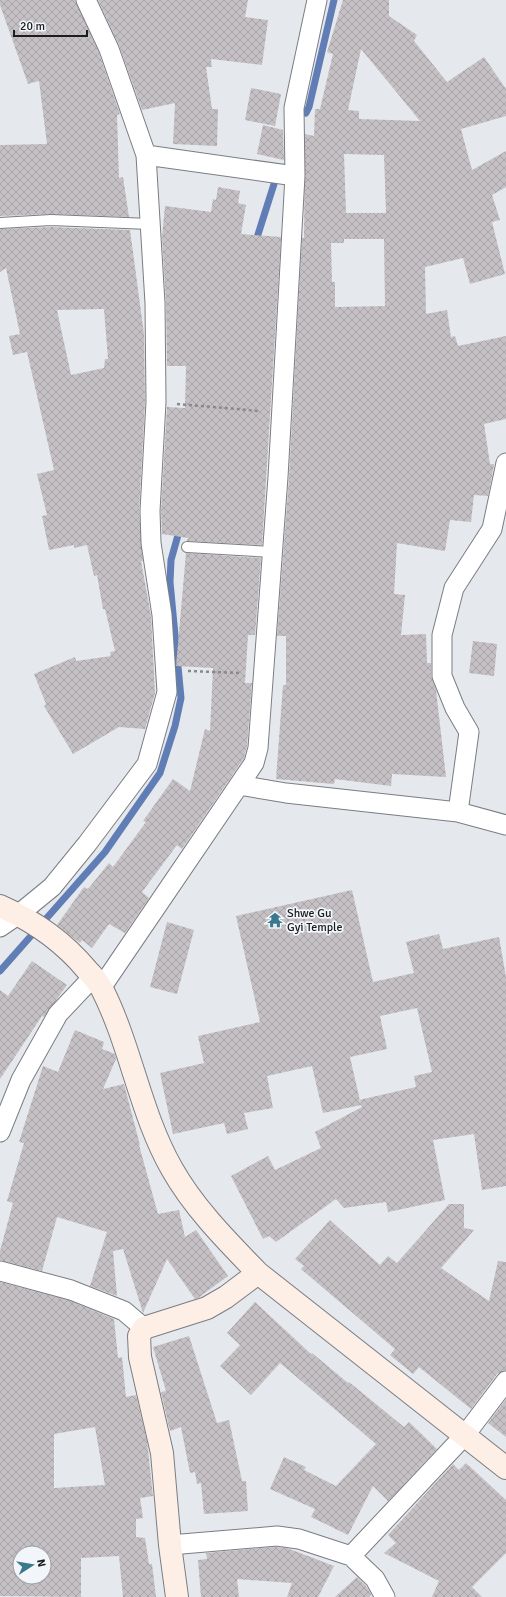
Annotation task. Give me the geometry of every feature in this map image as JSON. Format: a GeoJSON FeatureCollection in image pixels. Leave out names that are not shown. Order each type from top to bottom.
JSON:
{"type":"FeatureCollection","features":[{"type":"Feature","properties":{"kind":"street"},"geometry":{"type":"LineString","coordinates":[[0,927],[52,887],[87,844],[147,764],[167,692],[162,615],[151,543],[150,511],[156,402],[155,303],[146,155],[109,49],[86,0]]}},
{"type":"Feature","properties":{"kind":"street"},"geometry":{"type":"LineString","coordinates":[[0,1132],[21,1080],[58,1014],[97,982],[254,763],[258,748],[273,552],[295,176],[294,108],[317,0]]}},
{"type":"Feature","properties":{"kind":"street"},"geometry":{"type":"LineString","coordinates":[[146,155],[295,176]]}},
{"type":"Feature","properties":{"kind":"street"},"geometry":{"type":"LineString","coordinates":[[458,812],[468,732],[455,708],[442,676],[442,635],[454,588],[492,529],[506,463]]}},
{"type":"Feature","properties":{"kind":"street"},"geometry":{"type":"LineString","coordinates":[[239,785],[286,793],[458,812],[506,825]]}},
{"type":"Feature","properties":{"kind":"street"},"geometry":{"type":"LineString","coordinates":[[16,914],[54,937],[76,957],[97,982],[154,1132],[171,1168],[191,1199],[258,1273],[506,1468]]}},
{"type":"Feature","properties":{"kind":"street"},"geometry":{"type":"LineString","coordinates":[[0,1271],[71,1290],[124,1311],[144,1328]]}},
{"type":"Feature","properties":{"kind":"street"},"geometry":{"type":"LineString","coordinates":[[177,1597],[170,1545],[162,1452],[140,1357],[139,1336],[144,1328],[207,1308],[226,1297],[258,1273]]}},
{"type":"Feature","properties":{"kind":"street"},"geometry":{"type":"LineString","coordinates":[[351,1556],[465,1435],[506,1381]]}},
{"type":"Feature","properties":{"kind":"street"},"geometry":{"type":"LineString","coordinates":[[170,1545],[276,1536],[299,1539],[351,1556],[375,1579],[385,1597]]}},
{"type":"Feature","properties":{"kind":"lane"},"geometry":{"type":"LineString","coordinates":[[0,223],[51,220],[150,224]]}},
{"type":"Feature","properties":{"kind":"lane"},"geometry":{"type":"LineString","coordinates":[[187,547],[273,552]]}},
{"type":"Feature","properties":{"kind":"path"},"geometry":{"type":"LineString","coordinates":[[156,402],[234,409]]}},
{"type":"Feature","properties":{"kind":"path"},"geometry":{"type":"LineString","coordinates":[[190,671],[264,674]]}},
{"type":"Feature","properties":{"kind":"building"},"geometry":{"type":"Polygon","coordinates":[[[0,0],[75,0],[99,53],[120,114],[117,115],[119,178],[123,177],[129,217],[51,214],[0,216],[0,145],[47,144],[39,81],[28,84],[0,5],[0,0]]]}},
{"type":"Feature","properties":{"kind":"building"},"geometry":{"type":"Polygon","coordinates":[[[98,0],[248,0],[245,17],[268,20],[262,65],[211,59],[212,67],[206,67],[212,109],[218,109],[217,146],[173,144],[175,103],[142,110],[119,45],[98,0]]]}},
{"type":"Feature","properties":{"kind":"building"},"geometry":{"type":"Polygon","coordinates":[[[343,0],[389,0],[389,16],[417,35],[414,41],[447,82],[484,57],[506,89],[506,116],[461,129],[472,170],[506,151],[506,187],[492,195],[500,220],[492,222],[505,274],[470,284],[463,258],[425,267],[426,314],[447,310],[451,337],[455,336],[458,346],[506,336],[506,419],[484,424],[490,464],[494,464],[488,496],[474,495],[471,522],[450,520],[445,551],[397,543],[394,594],[405,595],[401,635],[426,634],[427,663],[431,663],[431,676],[436,690],[446,777],[392,774],[391,786],[335,779],[334,784],[276,779],[283,685],[286,685],[286,636],[277,636],[289,478],[302,238],[304,238],[305,134],[314,136],[315,109],[320,109],[333,54],[327,52],[343,0]],[[361,49],[348,110],[359,111],[359,119],[420,121],[389,83],[361,49]],[[344,154],[346,213],[386,213],[384,155],[344,154]],[[344,239],[344,243],[331,243],[332,282],[335,282],[335,307],[385,306],[384,239],[344,239]]]}},
{"type":"Feature","properties":{"kind":"building"},"geometry":{"type":"Polygon","coordinates":[[[251,88],[281,94],[275,126],[245,120],[251,88]]]}},
{"type":"Feature","properties":{"kind":"building"},"geometry":{"type":"Polygon","coordinates":[[[263,125],[283,130],[284,160],[257,154],[263,125]]]}},
{"type":"Feature","properties":{"kind":"building"},"geometry":{"type":"Polygon","coordinates":[[[218,187],[240,191],[238,203],[246,205],[241,234],[281,237],[262,545],[187,541],[188,538],[162,534],[161,511],[167,407],[185,408],[186,366],[167,366],[166,303],[162,237],[165,206],[211,212],[213,199],[216,200],[218,187]]]}},
{"type":"Feature","properties":{"kind":"building"},"geometry":{"type":"Polygon","coordinates":[[[51,227],[130,230],[144,334],[145,402],[139,511],[143,561],[141,561],[151,616],[155,693],[145,729],[119,727],[73,754],[44,706],[46,704],[34,674],[75,657],[76,661],[111,656],[110,652],[115,651],[105,609],[103,609],[97,575],[94,576],[87,545],[74,548],[74,545],[49,550],[42,516],[47,515],[37,474],[54,470],[27,352],[13,355],[9,336],[20,334],[6,268],[0,272],[0,229],[51,227]],[[104,309],[57,310],[71,375],[104,368],[105,359],[108,359],[104,309]]]}},
{"type":"Feature","properties":{"kind":"building"},"geometry":{"type":"Polygon","coordinates":[[[186,553],[261,558],[255,635],[248,635],[245,683],[252,683],[247,746],[244,758],[182,849],[177,845],[142,892],[149,898],[125,933],[109,924],[92,948],[82,940],[80,943],[57,925],[84,887],[88,889],[109,863],[113,867],[146,822],[143,821],[173,779],[190,791],[205,729],[210,731],[213,668],[176,666],[186,553]]]}},
{"type":"Feature","properties":{"kind":"building"},"geometry":{"type":"Polygon","coordinates":[[[473,641],[497,644],[494,676],[469,673],[473,641]]]}},
{"type":"Feature","properties":{"kind":"building"},"geometry":{"type":"Polygon","coordinates":[[[352,890],[373,982],[414,973],[406,942],[439,934],[443,949],[499,937],[506,977],[506,1186],[482,1190],[474,1134],[433,1140],[445,1200],[388,1212],[386,1202],[344,1208],[336,1199],[276,1242],[269,1236],[263,1239],[231,1176],[268,1156],[275,1170],[321,1148],[315,1132],[362,1107],[361,1104],[323,1113],[312,1066],[267,1076],[273,1108],[244,1113],[248,1129],[227,1134],[224,1123],[173,1134],[160,1073],[204,1063],[198,1036],[260,1022],[236,916],[352,890]],[[417,1008],[380,1016],[387,1049],[350,1057],[360,1100],[416,1087],[414,1076],[432,1072],[417,1008]]]}},
{"type":"Feature","properties":{"kind":"building"},"geometry":{"type":"Polygon","coordinates":[[[167,922],[194,930],[177,994],[150,987],[167,922]]]}},
{"type":"Feature","properties":{"kind":"building"},"geometry":{"type":"Polygon","coordinates":[[[32,961],[67,985],[44,1017],[42,1016],[0,1079],[0,990],[8,996],[32,961]]]}},
{"type":"Feature","properties":{"kind":"building"},"geometry":{"type":"Polygon","coordinates":[[[75,1030],[104,1042],[102,1049],[115,1054],[116,1059],[103,1089],[124,1084],[158,1214],[179,1210],[185,1237],[196,1230],[228,1276],[198,1298],[195,1299],[167,1259],[143,1313],[123,1249],[113,1251],[117,1296],[90,1286],[107,1232],[57,1217],[42,1271],[0,1260],[0,1251],[13,1203],[7,1201],[24,1143],[19,1142],[43,1066],[58,1072],[75,1030]]]}},
{"type":"Feature","properties":{"kind":"building"},"geometry":{"type":"Polygon","coordinates":[[[449,1204],[464,1204],[464,1228],[474,1230],[441,1268],[489,1301],[498,1261],[506,1262],[506,1370],[497,1374],[471,1409],[419,1367],[413,1374],[390,1355],[395,1349],[301,1269],[304,1266],[295,1259],[330,1220],[380,1265],[388,1256],[397,1263],[449,1204]]]}},
{"type":"Feature","properties":{"kind":"building"},"geometry":{"type":"Polygon","coordinates":[[[0,1282],[68,1300],[114,1319],[118,1358],[122,1357],[126,1397],[136,1395],[147,1441],[153,1496],[140,1498],[143,1518],[136,1519],[136,1537],[145,1538],[149,1564],[152,1564],[156,1597],[123,1597],[119,1556],[81,1558],[81,1597],[0,1596],[0,1282]],[[95,1427],[54,1434],[54,1488],[105,1485],[95,1427]]]}},
{"type":"Feature","properties":{"kind":"building"},"geometry":{"type":"Polygon","coordinates":[[[255,1302],[311,1354],[312,1353],[348,1383],[349,1382],[404,1427],[409,1422],[437,1449],[388,1501],[373,1486],[348,1535],[311,1517],[315,1509],[270,1489],[284,1457],[306,1467],[304,1470],[336,1486],[376,1444],[280,1363],[251,1395],[220,1366],[240,1345],[227,1333],[255,1302]]]}},
{"type":"Feature","properties":{"kind":"building"},"geometry":{"type":"Polygon","coordinates":[[[189,1336],[217,1423],[229,1420],[242,1481],[246,1481],[248,1511],[204,1514],[201,1483],[197,1484],[195,1472],[190,1473],[181,1427],[170,1431],[161,1392],[166,1391],[153,1347],[189,1336]]]}},
{"type":"Feature","properties":{"kind":"building"},"geometry":{"type":"Polygon","coordinates":[[[506,1399],[506,1437],[488,1423],[506,1399]]]}},
{"type":"Feature","properties":{"kind":"building"},"geometry":{"type":"Polygon","coordinates":[[[466,1463],[506,1500],[506,1553],[472,1587],[482,1597],[432,1597],[439,1581],[384,1553],[396,1543],[388,1535],[453,1464],[459,1470],[466,1463]]]}},
{"type":"Feature","properties":{"kind":"building"},"geometry":{"type":"Polygon","coordinates":[[[274,1547],[287,1548],[334,1566],[318,1597],[287,1597],[292,1583],[237,1579],[239,1597],[201,1597],[198,1560],[207,1559],[206,1553],[274,1547]]]}},
{"type":"Feature","properties":{"kind":"building"},"geometry":{"type":"Polygon","coordinates":[[[357,1577],[366,1586],[371,1594],[370,1597],[335,1597],[357,1577]]]}},
{"type":"Feature","properties":{"kind":"waterway"},"geometry":{"type":"LineString","coordinates":[[306,113],[309,107],[334,0]]}},
{"type":"Feature","properties":{"kind":"waterway"},"geometry":{"type":"LineString","coordinates":[[255,244],[274,184]]}},
{"type":"Feature","properties":{"kind":"waterway"},"geometry":{"type":"LineString","coordinates":[[0,971],[105,852],[160,773],[175,726],[181,698],[170,582],[171,560],[180,528]]}},
{"type":"Feature","properties":{"kind":"place","name":"Shwe Gu Gyi Temple"},"geometry":{"type":"Point","coordinates":[275,920]}}]}
